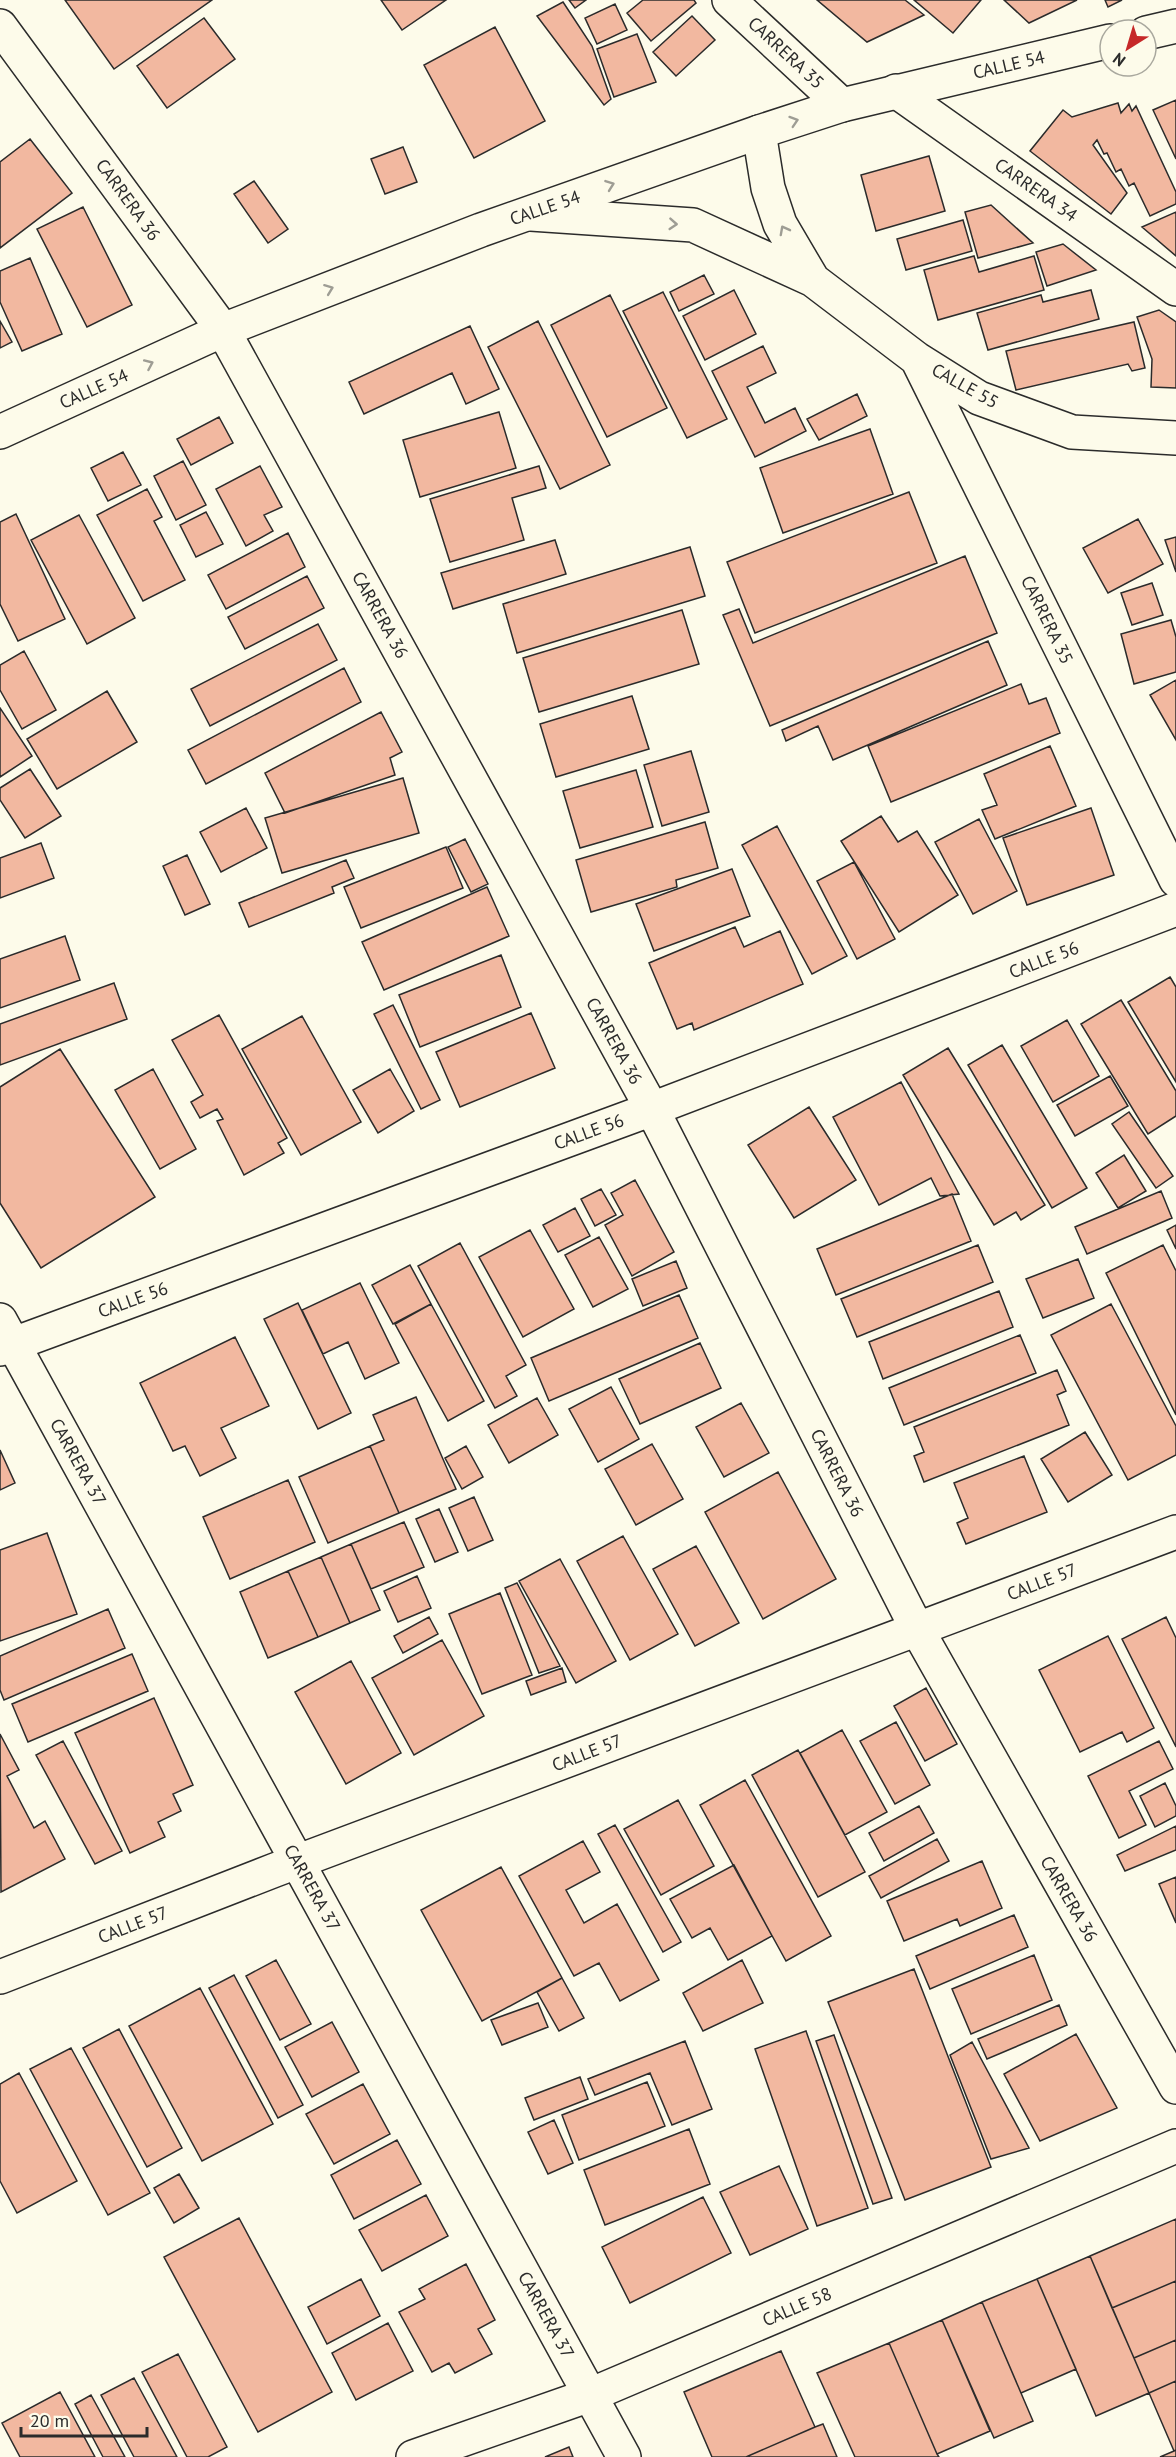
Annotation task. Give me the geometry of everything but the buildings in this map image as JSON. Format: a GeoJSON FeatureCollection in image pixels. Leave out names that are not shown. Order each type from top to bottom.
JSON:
{"type":"FeatureCollection","features":[{"type":"Feature","properties":{"kind":"street","name":"CARRERA 35"},"geometry":{"type":"LineString","coordinates":[[729,0],[842,105]]}},
{"type":"Feature","properties":{"kind":"street","name":"CARRERA 36"},"geometry":{"type":"LineString","coordinates":[[0,26],[224,330],[652,1109],[916,1629],[1176,2087]]}},
{"type":"Feature","properties":{"kind":"street"},"geometry":{"type":"LineString","coordinates":[[1158,30],[1176,26]]}},
{"type":"Feature","properties":{"kind":"street","name":"CALLE 54"},"geometry":{"type":"LineString","coordinates":[[0,432],[224,330],[481,230],[842,105],[1098,44]]}},
{"type":"Feature","properties":{"kind":"street","name":"CARRERA 34"},"geometry":{"type":"LineString","coordinates":[[896,91],[1176,289]]}},
{"type":"Feature","properties":{"kind":"street","name":"CALLE 55"},"geometry":{"type":"LineString","coordinates":[[759,132],[768,188],[780,224],[813,280]]}},
{"type":"Feature","properties":{"kind":"street","name":"CALLE 55"},"geometry":{"type":"LineString","coordinates":[[531,214],[693,225],[813,280],[917,359],[979,398],[1072,432],[1176,438]]}},
{"type":"Feature","properties":{"kind":"street","name":"CARRERA 35"},"geometry":{"type":"LineString","coordinates":[[917,359],[1176,880]]}},
{"type":"Feature","properties":{"kind":"street","name":"CALLE 56"},"geometry":{"type":"LineString","coordinates":[[4,1338],[652,1109],[1176,909]]}},
{"type":"Feature","properties":{"kind":"street","name":"CARRERA 37"},"geometry":{"type":"LineString","coordinates":[[4,1338],[298,1862],[624,2457]]}},
{"type":"Feature","properties":{"kind":"street","name":"CALLE 57"},"geometry":{"type":"LineString","coordinates":[[0,1977],[298,1862],[1176,1532]]}},
{"type":"Feature","properties":{"kind":"street","name":"CALLE 58"},"geometry":{"type":"LineString","coordinates":[[413,2457],[590,2395],[1176,2146]]}}]}
